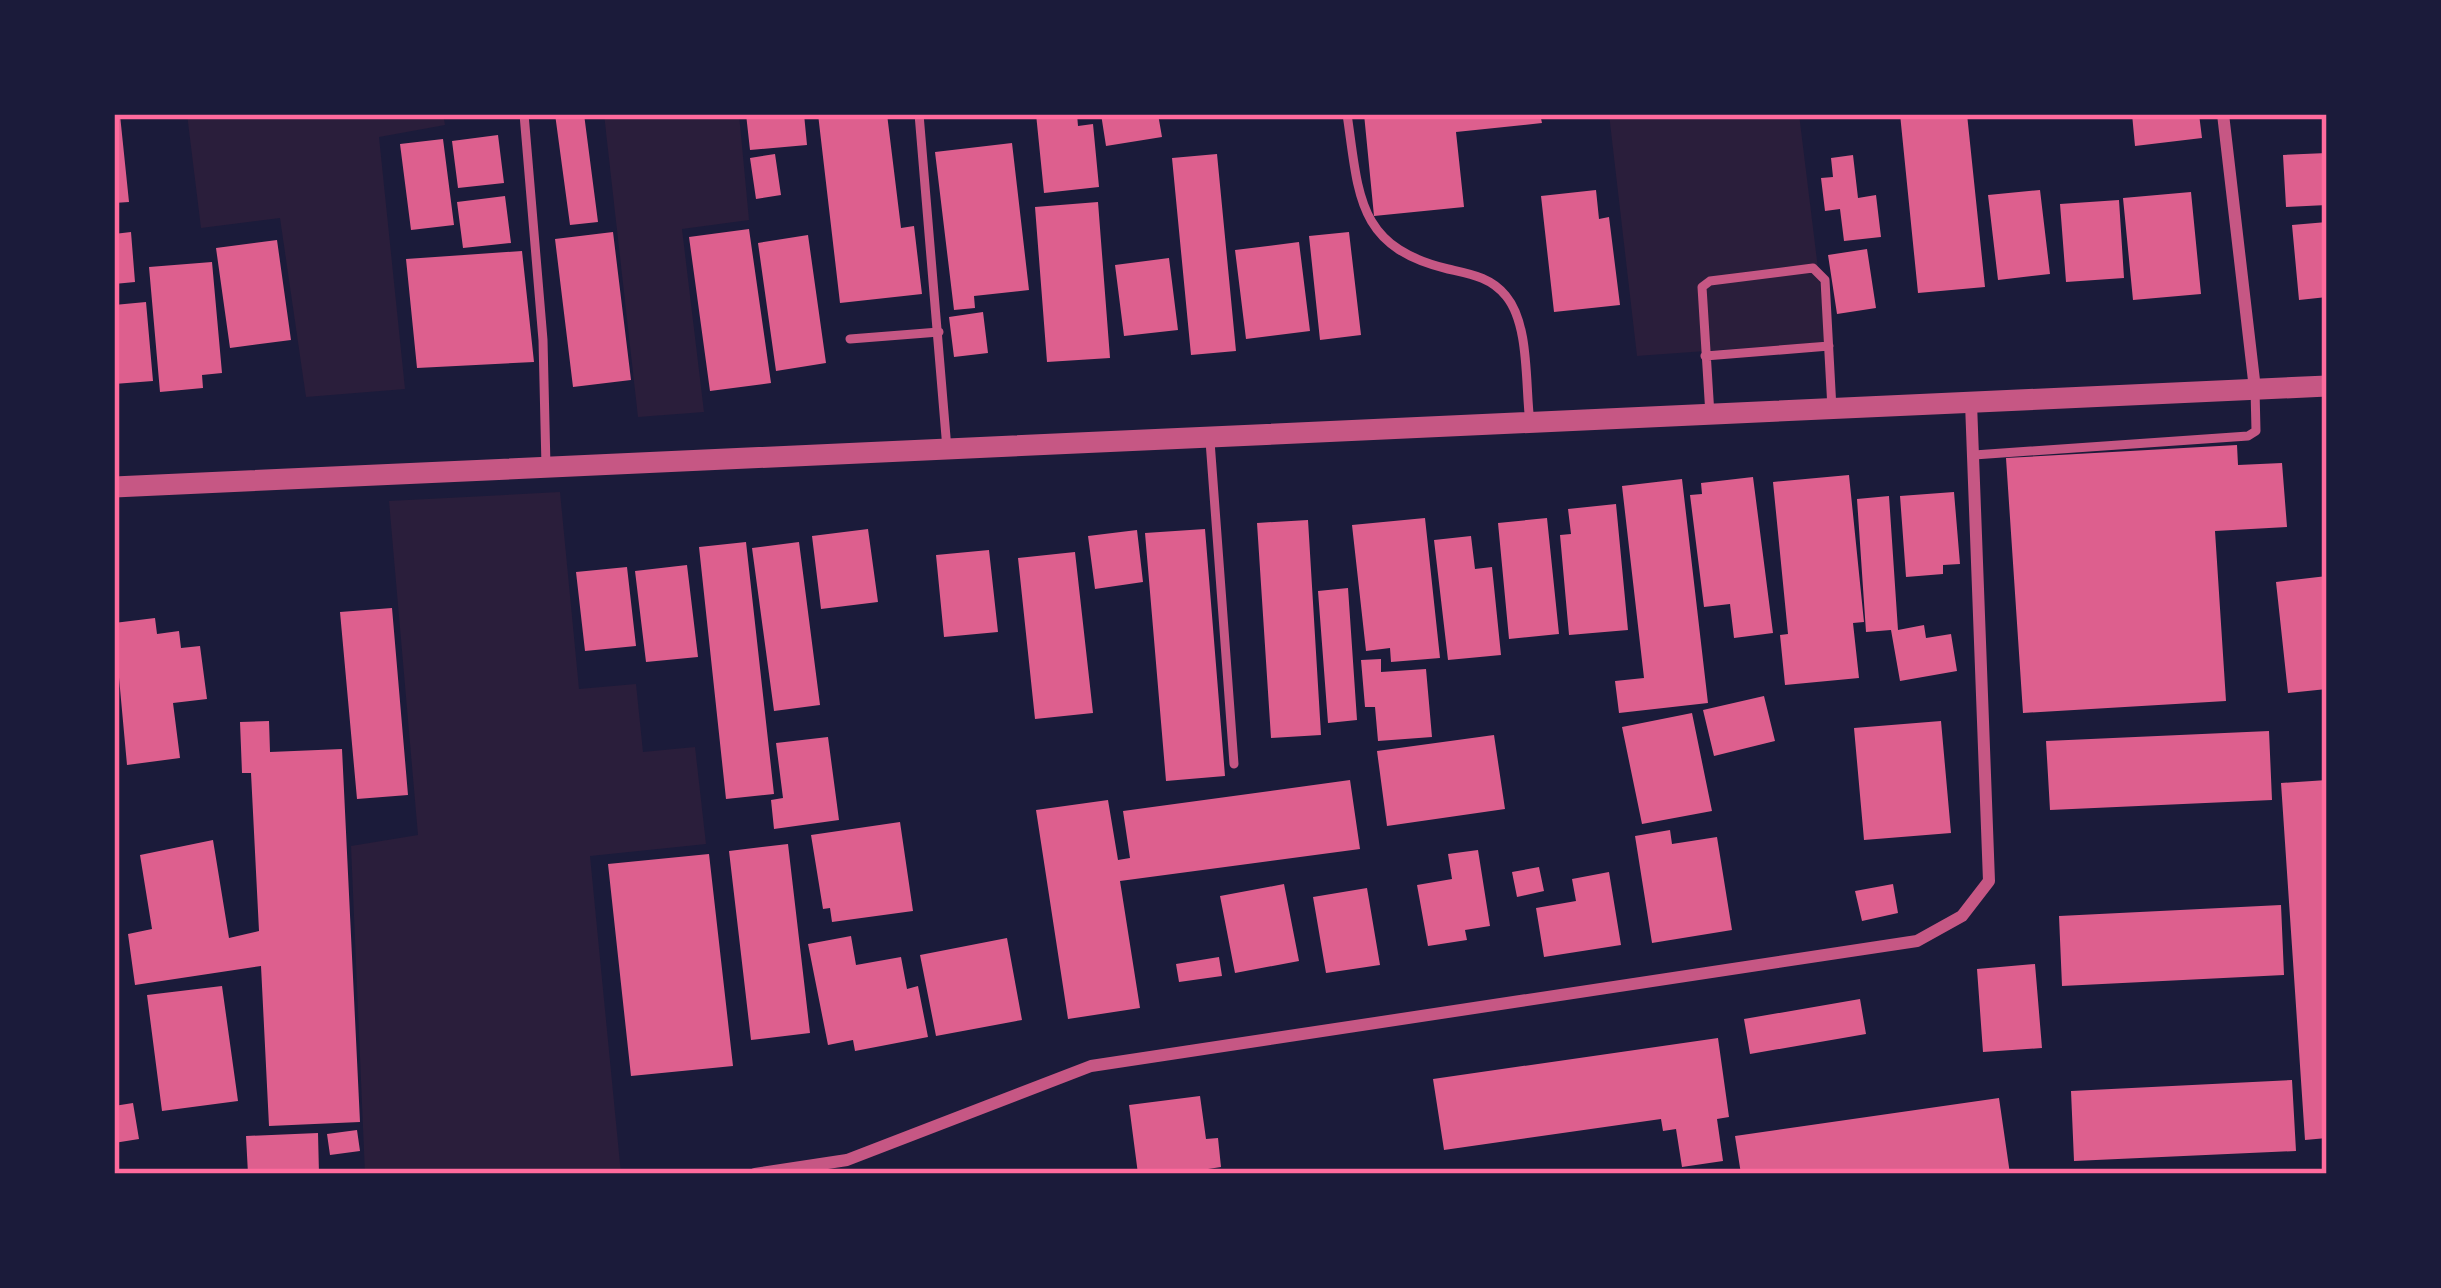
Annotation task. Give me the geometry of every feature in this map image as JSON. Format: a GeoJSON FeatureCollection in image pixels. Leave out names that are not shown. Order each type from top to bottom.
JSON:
{"type":"FeatureCollection","features":[{"type":"Feature","properties":{"kind":"street"},"geometry":{"type":"LineString","coordinates":[[2224,114],[2254,388]]}},
{"type":"Feature","properties":{"kind":"street"},"geometry":{"type":"LineString","coordinates":[[114,487],[2327,386]]}},
{"type":"Feature","properties":{"kind":"street"},"geometry":{"type":"LineString","coordinates":[[755,1174],[847,1160],[1091,1066],[1917,941],[1962,916],[1989,880],[1971,403]]}},
{"type":"Feature","properties":{"kind":"lane"},"geometry":{"type":"LineString","coordinates":[[524,114],[543,340],[546,467]]}},
{"type":"Feature","properties":{"kind":"lane"},"geometry":{"type":"LineString","coordinates":[[919,114],[947,449]]}},
{"type":"Feature","properties":{"kind":"lane"},"geometry":{"type":"LineString","coordinates":[[1347,114],[1360,198],[1370,225],[1396,251],[1484,277],[1506,296],[1519,320],[1530,423]]}},
{"type":"Feature","properties":{"kind":"lane"},"geometry":{"type":"LineString","coordinates":[[1710,415],[1702,287],[1710,281],[1813,268],[1825,280],[1832,409]]}},
{"type":"Feature","properties":{"kind":"lane"},"geometry":{"type":"LineString","coordinates":[[850,339],[939,332]]}},
{"type":"Feature","properties":{"kind":"lane"},"geometry":{"type":"LineString","coordinates":[[1705,356],[1829,346]]}},
{"type":"Feature","properties":{"kind":"lane"},"geometry":{"type":"LineString","coordinates":[[1974,455],[2248,436],[2256,431],[2254,388]]}},
{"type":"Feature","properties":{"kind":"lane"},"geometry":{"type":"LineString","coordinates":[[1210,436],[1234,764]]}},
{"type":"Feature","properties":{"kind":"shaded area"},"geometry":{"type":"Polygon","coordinates":[[[187,114],[443,114],[445,125],[379,137],[405,389],[306,397],[280,218],[201,228],[187,114]]]}},
{"type":"Feature","properties":{"kind":"shaded area"},"geometry":{"type":"Polygon","coordinates":[[[604,114],[739,114],[749,220],[682,229],[704,412],[638,417],[604,114]]]}},
{"type":"Feature","properties":{"kind":"shaded area"},"geometry":{"type":"Polygon","coordinates":[[[1609,114],[1799,114],[1827,342],[1637,356],[1609,114]]]}},
{"type":"Feature","properties":{"kind":"shaded area"},"geometry":{"type":"Polygon","coordinates":[[[560,492],[579,689],[636,684],[643,752],[695,747],[706,844],[590,856],[621,1174],[365,1174],[351,846],[418,835],[389,501],[560,492]]]}},
{"type":"Feature","properties":{"kind":"building"},"geometry":{"type":"Polygon","coordinates":[[[555,114],[584,114],[598,222],[570,225],[555,114]]]}},
{"type":"Feature","properties":{"kind":"building"},"geometry":{"type":"Polygon","coordinates":[[[746,114],[804,114],[807,145],[750,150],[746,114]]]}},
{"type":"Feature","properties":{"kind":"building"},"geometry":{"type":"Polygon","coordinates":[[[818,114],[887,114],[901,228],[914,226],[922,294],[840,303],[818,114]]]}},
{"type":"Feature","properties":{"kind":"building"},"geometry":{"type":"Polygon","coordinates":[[[1036,114],[1077,114],[1078,126],[1093,124],[1099,187],[1044,193],[1036,114]]]}},
{"type":"Feature","properties":{"kind":"building"},"geometry":{"type":"Polygon","coordinates":[[[1101,114],[1158,114],[1162,137],[1106,146],[1101,114]]]}},
{"type":"Feature","properties":{"kind":"building"},"geometry":{"type":"Polygon","coordinates":[[[1364,114],[1540,114],[1542,123],[1456,132],[1464,207],[1374,216],[1364,114]]]}},
{"type":"Feature","properties":{"kind":"building"},"geometry":{"type":"Polygon","coordinates":[[[1900,114],[1967,114],[1985,287],[1918,293],[1900,114]]]}},
{"type":"Feature","properties":{"kind":"building"},"geometry":{"type":"Polygon","coordinates":[[[2132,114],[2199,114],[2202,138],[2135,146],[2132,114]]]}},
{"type":"Feature","properties":{"kind":"building"},"geometry":{"type":"Polygon","coordinates":[[[120,115],[129,202],[114,203],[114,116],[120,115]]]}},
{"type":"Feature","properties":{"kind":"building"},"geometry":{"type":"Polygon","coordinates":[[[498,135],[504,183],[458,188],[452,141],[498,135]]]}},
{"type":"Feature","properties":{"kind":"building"},"geometry":{"type":"Polygon","coordinates":[[[443,139],[454,225],[411,230],[400,144],[443,139]]]}},
{"type":"Feature","properties":{"kind":"building"},"geometry":{"type":"Polygon","coordinates":[[[1012,143],[1029,290],[974,296],[975,308],[954,310],[935,152],[1012,143]]]}},
{"type":"Feature","properties":{"kind":"building"},"geometry":{"type":"Polygon","coordinates":[[[2327,153],[2327,205],[2286,207],[2283,155],[2327,153]]]}},
{"type":"Feature","properties":{"kind":"building"},"geometry":{"type":"Polygon","coordinates":[[[775,154],[781,195],[756,199],[750,158],[775,154]]]}},
{"type":"Feature","properties":{"kind":"building"},"geometry":{"type":"Polygon","coordinates":[[[1217,154],[1236,351],[1191,355],[1172,158],[1217,154]]]}},
{"type":"Feature","properties":{"kind":"building"},"geometry":{"type":"Polygon","coordinates":[[[1853,155],[1858,198],[1876,195],[1881,237],[1844,241],[1840,209],[1825,211],[1821,178],[1833,177],[1831,158],[1853,155]]]}},
{"type":"Feature","properties":{"kind":"building"},"geometry":{"type":"Polygon","coordinates":[[[1596,190],[1599,219],[1609,217],[1620,305],[1554,312],[1541,196],[1596,190]]]}},
{"type":"Feature","properties":{"kind":"building"},"geometry":{"type":"Polygon","coordinates":[[[2040,190],[2050,274],[1998,280],[1988,195],[2040,190]]]}},
{"type":"Feature","properties":{"kind":"building"},"geometry":{"type":"Polygon","coordinates":[[[2191,192],[2201,294],[2133,300],[2123,198],[2191,192]]]}},
{"type":"Feature","properties":{"kind":"building"},"geometry":{"type":"Polygon","coordinates":[[[505,196],[511,243],[463,248],[457,202],[505,196]]]}},
{"type":"Feature","properties":{"kind":"building"},"geometry":{"type":"Polygon","coordinates":[[[2119,200],[2124,278],[2066,282],[2060,204],[2119,200]]]}},
{"type":"Feature","properties":{"kind":"building"},"geometry":{"type":"Polygon","coordinates":[[[1098,202],[1110,358],[1047,362],[1035,207],[1098,202]]]}},
{"type":"Feature","properties":{"kind":"building"},"geometry":{"type":"Polygon","coordinates":[[[2327,222],[2327,297],[2299,300],[2292,225],[2327,222]]]}},
{"type":"Feature","properties":{"kind":"building"},"geometry":{"type":"Polygon","coordinates":[[[749,229],[771,383],[710,391],[689,237],[749,229]]]}},
{"type":"Feature","properties":{"kind":"building"},"geometry":{"type":"Polygon","coordinates":[[[131,232],[135,282],[114,284],[114,234],[131,232]]]}},
{"type":"Feature","properties":{"kind":"building"},"geometry":{"type":"Polygon","coordinates":[[[613,232],[631,380],[573,387],[555,239],[613,232]]]}},
{"type":"Feature","properties":{"kind":"building"},"geometry":{"type":"Polygon","coordinates":[[[1349,232],[1361,335],[1320,340],[1309,236],[1349,232]]]}},
{"type":"Feature","properties":{"kind":"building"},"geometry":{"type":"Polygon","coordinates":[[[808,235],[826,363],[776,371],[758,243],[808,235]]]}},
{"type":"Feature","properties":{"kind":"building"},"geometry":{"type":"Polygon","coordinates":[[[277,240],[291,340],[230,348],[216,248],[277,240]]]}},
{"type":"Feature","properties":{"kind":"building"},"geometry":{"type":"Polygon","coordinates":[[[1299,242],[1310,331],[1246,339],[1235,250],[1299,242]]]}},
{"type":"Feature","properties":{"kind":"building"},"geometry":{"type":"Polygon","coordinates":[[[1867,249],[1876,308],[1837,314],[1828,255],[1867,249]]]}},
{"type":"Feature","properties":{"kind":"building"},"geometry":{"type":"Polygon","coordinates":[[[522,251],[534,362],[417,368],[406,259],[522,251]]]}},
{"type":"Feature","properties":{"kind":"building"},"geometry":{"type":"Polygon","coordinates":[[[1169,258],[1178,330],[1124,336],[1115,265],[1169,258]]]}},
{"type":"Feature","properties":{"kind":"building"},"geometry":{"type":"Polygon","coordinates":[[[212,262],[222,373],[202,375],[203,388],[160,392],[149,267],[212,262]]]}},
{"type":"Feature","properties":{"kind":"building"},"geometry":{"type":"Polygon","coordinates":[[[146,302],[153,381],[114,384],[114,305],[146,302]]]}},
{"type":"Feature","properties":{"kind":"building"},"geometry":{"type":"Polygon","coordinates":[[[983,312],[988,353],[954,357],[949,317],[983,312]]]}},
{"type":"Feature","properties":{"kind":"building"},"geometry":{"type":"Polygon","coordinates":[[[2237,445],[2238,465],[2282,463],[2287,527],[2215,531],[2226,701],[2023,713],[2006,458],[2237,445]]]}},
{"type":"Feature","properties":{"kind":"building"},"geometry":{"type":"Polygon","coordinates":[[[1849,475],[1864,622],[1853,623],[1859,678],[1785,685],[1780,635],[1788,634],[1773,482],[1849,475]]]}},
{"type":"Feature","properties":{"kind":"building"},"geometry":{"type":"Polygon","coordinates":[[[1753,477],[1773,633],[1734,638],[1730,604],[1704,607],[1690,495],[1702,494],[1701,483],[1753,477]]]}},
{"type":"Feature","properties":{"kind":"building"},"geometry":{"type":"Polygon","coordinates":[[[1682,479],[1708,703],[1619,713],[1615,681],[1644,678],[1622,486],[1682,479]]]}},
{"type":"Feature","properties":{"kind":"building"},"geometry":{"type":"Polygon","coordinates":[[[1954,492],[1960,564],[1943,565],[1943,574],[1906,577],[1900,496],[1954,492]]]}},
{"type":"Feature","properties":{"kind":"building"},"geometry":{"type":"Polygon","coordinates":[[[1889,496],[1898,630],[1924,625],[1926,638],[1951,634],[1957,671],[1900,681],[1891,630],[1866,632],[1857,499],[1889,496]]]}},
{"type":"Feature","properties":{"kind":"building"},"geometry":{"type":"Polygon","coordinates":[[[1616,504],[1628,630],[1569,635],[1560,535],[1571,534],[1568,509],[1616,504]]]}},
{"type":"Feature","properties":{"kind":"building"},"geometry":{"type":"Polygon","coordinates":[[[1425,518],[1440,658],[1391,662],[1390,648],[1366,651],[1352,525],[1425,518]]]}},
{"type":"Feature","properties":{"kind":"building"},"geometry":{"type":"Polygon","coordinates":[[[1547,518],[1559,634],[1509,639],[1498,523],[1547,518]]]}},
{"type":"Feature","properties":{"kind":"building"},"geometry":{"type":"Polygon","coordinates":[[[1308,520],[1321,735],[1271,738],[1257,523],[1308,520]]]}},
{"type":"Feature","properties":{"kind":"building"},"geometry":{"type":"Polygon","coordinates":[[[868,529],[878,602],[821,609],[812,536],[868,529]]]}},
{"type":"Feature","properties":{"kind":"building"},"geometry":{"type":"Polygon","coordinates":[[[1205,529],[1225,776],[1166,781],[1145,533],[1205,529]]]}},
{"type":"Feature","properties":{"kind":"building"},"geometry":{"type":"Polygon","coordinates":[[[1137,530],[1143,582],[1095,589],[1088,536],[1137,530]]]}},
{"type":"Feature","properties":{"kind":"building"},"geometry":{"type":"Polygon","coordinates":[[[1471,536],[1475,569],[1492,567],[1501,655],[1448,660],[1434,540],[1471,536]]]}},
{"type":"Feature","properties":{"kind":"building"},"geometry":{"type":"Polygon","coordinates":[[[746,542],[774,794],[726,799],[699,547],[746,542]]]}},
{"type":"Feature","properties":{"kind":"building"},"geometry":{"type":"Polygon","coordinates":[[[799,542],[820,705],[774,711],[752,548],[799,542]]]}},
{"type":"Feature","properties":{"kind":"building"},"geometry":{"type":"Polygon","coordinates":[[[989,550],[998,632],[944,637],[936,555],[989,550]]]}},
{"type":"Feature","properties":{"kind":"building"},"geometry":{"type":"Polygon","coordinates":[[[1075,552],[1093,713],[1035,719],[1018,558],[1075,552]]]}},
{"type":"Feature","properties":{"kind":"building"},"geometry":{"type":"Polygon","coordinates":[[[687,565],[698,657],[646,662],[635,571],[687,565]]]}},
{"type":"Feature","properties":{"kind":"building"},"geometry":{"type":"Polygon","coordinates":[[[627,567],[636,646],[585,651],[576,572],[627,567]]]}},
{"type":"Feature","properties":{"kind":"building"},"geometry":{"type":"Polygon","coordinates":[[[2327,576],[2327,689],[2288,693],[2276,582],[2327,576]]]}},
{"type":"Feature","properties":{"kind":"building"},"geometry":{"type":"Polygon","coordinates":[[[1348,588],[1357,720],[1328,723],[1318,591],[1348,588]]]}},
{"type":"Feature","properties":{"kind":"building"},"geometry":{"type":"Polygon","coordinates":[[[392,608],[408,795],[357,799],[340,612],[392,608]]]}},
{"type":"Feature","properties":{"kind":"building"},"geometry":{"type":"Polygon","coordinates":[[[155,618],[157,634],[179,631],[181,648],[200,646],[207,699],[173,703],[180,758],[127,765],[114,623],[155,618]]]}},
{"type":"Feature","properties":{"kind":"building"},"geometry":{"type":"Polygon","coordinates":[[[1381,659],[1381,672],[1426,669],[1432,737],[1378,741],[1375,707],[1365,707],[1361,660],[1381,659]]]}},
{"type":"Feature","properties":{"kind":"building"},"geometry":{"type":"Polygon","coordinates":[[[1764,696],[1775,741],[1714,756],[1703,710],[1764,696]]]}},
{"type":"Feature","properties":{"kind":"building"},"geometry":{"type":"Polygon","coordinates":[[[1692,713],[1712,811],[1642,824],[1622,727],[1692,713]]]}},
{"type":"Feature","properties":{"kind":"building"},"geometry":{"type":"Polygon","coordinates":[[[269,721],[270,752],[342,749],[360,1122],[269,1126],[261,966],[135,985],[128,934],[152,929],[140,855],[213,840],[229,938],[259,931],[251,773],[242,773],[240,722],[269,721]]]}},
{"type":"Feature","properties":{"kind":"building"},"geometry":{"type":"Polygon","coordinates":[[[1941,721],[1951,833],[1864,840],[1854,728],[1941,721]]]}},
{"type":"Feature","properties":{"kind":"building"},"geometry":{"type":"Polygon","coordinates":[[[2269,731],[2272,800],[2050,810],[2046,741],[2269,731]]]}},
{"type":"Feature","properties":{"kind":"building"},"geometry":{"type":"Polygon","coordinates":[[[1494,735],[1505,809],[1387,826],[1377,751],[1494,735]]]}},
{"type":"Feature","properties":{"kind":"building"},"geometry":{"type":"Polygon","coordinates":[[[828,737],[839,820],[774,829],[771,800],[783,798],[776,743],[828,737]]]}},
{"type":"Feature","properties":{"kind":"building"},"geometry":{"type":"Polygon","coordinates":[[[1350,780],[1360,849],[1120,881],[1140,1008],[1068,1019],[1036,810],[1108,800],[1118,860],[1130,858],[1123,811],[1350,780]]]}},
{"type":"Feature","properties":{"kind":"building"},"geometry":{"type":"Polygon","coordinates":[[[2327,780],[2327,1138],[2305,1140],[2281,783],[2327,780]]]}},
{"type":"Feature","properties":{"kind":"building"},"geometry":{"type":"Polygon","coordinates":[[[900,822],[913,911],[832,922],[830,908],[823,909],[811,835],[900,822]]]}},
{"type":"Feature","properties":{"kind":"building"},"geometry":{"type":"Polygon","coordinates":[[[1670,830],[1672,844],[1717,837],[1732,930],[1652,943],[1635,836],[1670,830]]]}},
{"type":"Feature","properties":{"kind":"building"},"geometry":{"type":"Polygon","coordinates":[[[788,844],[810,1033],[751,1040],[729,851],[788,844]]]}},
{"type":"Feature","properties":{"kind":"building"},"geometry":{"type":"Polygon","coordinates":[[[1478,850],[1490,926],[1465,930],[1467,940],[1428,946],[1417,885],[1452,879],[1448,854],[1478,850]]]}},
{"type":"Feature","properties":{"kind":"building"},"geometry":{"type":"Polygon","coordinates":[[[709,854],[733,1066],[631,1076],[608,864],[709,854]]]}},
{"type":"Feature","properties":{"kind":"building"},"geometry":{"type":"Polygon","coordinates":[[[1539,867],[1544,891],[1517,897],[1512,872],[1539,867]]]}},
{"type":"Feature","properties":{"kind":"building"},"geometry":{"type":"Polygon","coordinates":[[[1609,872],[1621,945],[1544,957],[1536,908],[1576,901],[1572,879],[1609,872]]]}},
{"type":"Feature","properties":{"kind":"building"},"geometry":{"type":"Polygon","coordinates":[[[1284,884],[1299,961],[1235,973],[1220,896],[1284,884]]]}},
{"type":"Feature","properties":{"kind":"building"},"geometry":{"type":"Polygon","coordinates":[[[1893,884],[1898,913],[1862,921],[1855,891],[1893,884]]]}},
{"type":"Feature","properties":{"kind":"building"},"geometry":{"type":"Polygon","coordinates":[[[1367,888],[1380,965],[1326,973],[1313,897],[1367,888]]]}},
{"type":"Feature","properties":{"kind":"building"},"geometry":{"type":"Polygon","coordinates":[[[2281,905],[2284,975],[2062,986],[2059,916],[2281,905]]]}},
{"type":"Feature","properties":{"kind":"building"},"geometry":{"type":"Polygon","coordinates":[[[851,936],[856,965],[901,957],[907,989],[918,986],[928,1037],[855,1051],[853,1040],[828,1045],[808,944],[851,936]]]}},
{"type":"Feature","properties":{"kind":"building"},"geometry":{"type":"Polygon","coordinates":[[[1007,938],[1022,1020],[936,1036],[920,955],[1007,938]]]}},
{"type":"Feature","properties":{"kind":"building"},"geometry":{"type":"Polygon","coordinates":[[[1219,957],[1222,976],[1179,982],[1176,964],[1219,957]]]}},
{"type":"Feature","properties":{"kind":"building"},"geometry":{"type":"Polygon","coordinates":[[[2035,964],[2042,1048],[1983,1052],[1977,969],[2035,964]]]}},
{"type":"Feature","properties":{"kind":"building"},"geometry":{"type":"Polygon","coordinates":[[[222,986],[238,1101],[162,1111],[147,995],[222,986]]]}},
{"type":"Feature","properties":{"kind":"building"},"geometry":{"type":"Polygon","coordinates":[[[1860,999],[1866,1034],[1750,1054],[1744,1019],[1860,999]]]}},
{"type":"Feature","properties":{"kind":"building"},"geometry":{"type":"Polygon","coordinates":[[[1718,1038],[1729,1117],[1717,1119],[1723,1161],[1682,1167],[1676,1129],[1663,1131],[1661,1119],[1444,1150],[1433,1079],[1718,1038]]]}},
{"type":"Feature","properties":{"kind":"building"},"geometry":{"type":"Polygon","coordinates":[[[2292,1080],[2296,1151],[2074,1161],[2071,1091],[2292,1080]]]}},
{"type":"Feature","properties":{"kind":"building"},"geometry":{"type":"Polygon","coordinates":[[[1200,1096],[1206,1139],[1218,1138],[1221,1167],[1208,1169],[1209,1174],[1138,1174],[1129,1105],[1200,1096]]]}},
{"type":"Feature","properties":{"kind":"building"},"geometry":{"type":"Polygon","coordinates":[[[1999,1098],[2010,1174],[1741,1174],[1735,1136],[1999,1098]]]}},
{"type":"Feature","properties":{"kind":"building"},"geometry":{"type":"Polygon","coordinates":[[[133,1103],[139,1139],[114,1143],[114,1106],[133,1103]]]}},
{"type":"Feature","properties":{"kind":"building"},"geometry":{"type":"Polygon","coordinates":[[[357,1130],[360,1151],[330,1155],[327,1134],[357,1130]]]}},
{"type":"Feature","properties":{"kind":"building"},"geometry":{"type":"Polygon","coordinates":[[[318,1133],[319,1174],[248,1174],[246,1136],[318,1133]]]}}]}
